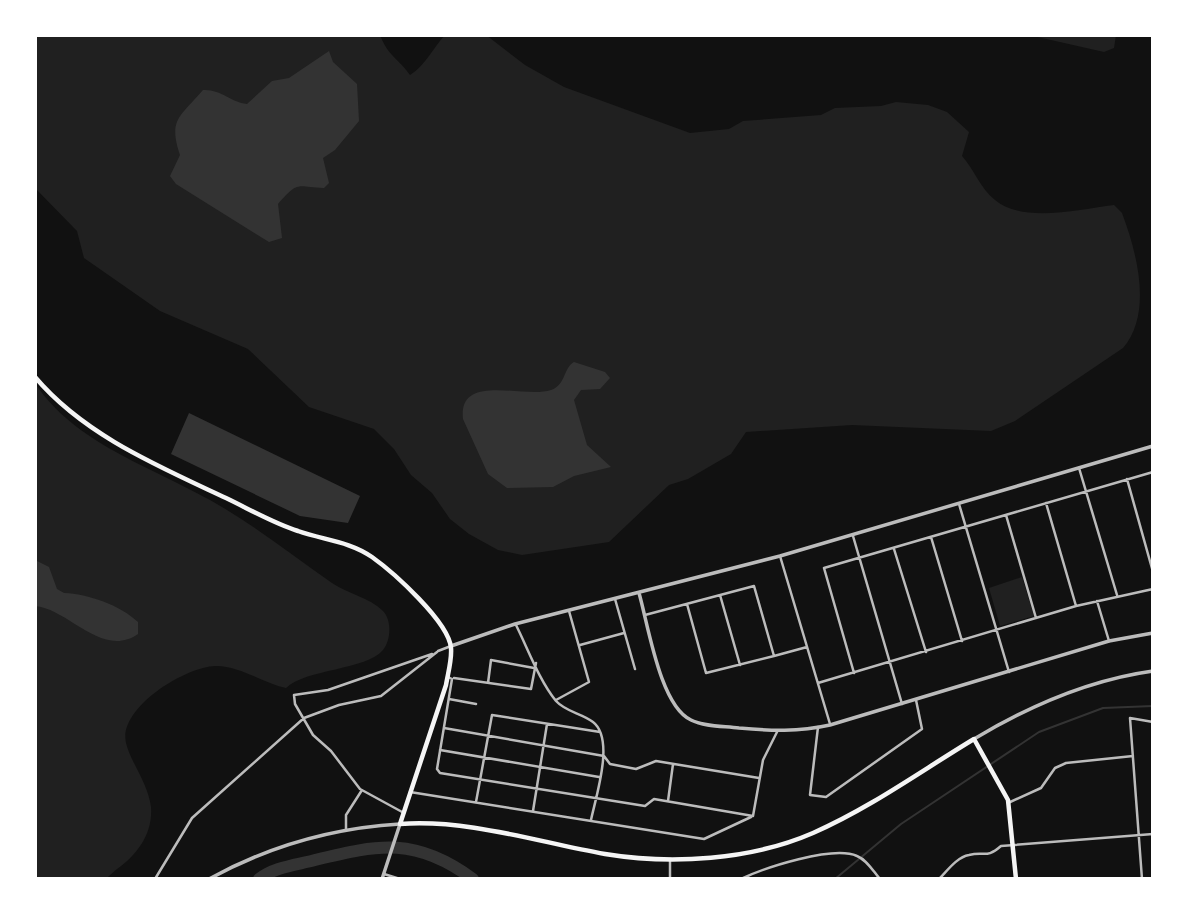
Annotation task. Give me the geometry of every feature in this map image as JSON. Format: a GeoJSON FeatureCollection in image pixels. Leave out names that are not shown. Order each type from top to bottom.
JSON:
{"type":"FeatureCollection","features":[{"type":"Feature","properties":{"kind":"main road"},"geometry":{"type":"LineString","coordinates":[[35,377],[64,408],[93,430],[191,482],[298,531],[351,546],[372,557],[430,611],[451,646],[450,678],[400,824],[474,828],[607,855],[670,859],[736,854],[811,834],[888,793],[974,739],[1008,801],[1016,879]]}},
{"type":"Feature","properties":{"kind":"street"},"geometry":{"type":"LineString","coordinates":[[404,813],[362,790],[331,751],[313,735],[295,704],[294,695],[349,684],[515,624],[780,556],[1153,446]]}},
{"type":"Feature","properties":{"kind":"street"},"geometry":{"type":"LineString","coordinates":[[1079,467],[1117,595]]}},
{"type":"Feature","properties":{"kind":"street"},"geometry":{"type":"LineString","coordinates":[[854,673],[824,568],[1153,472]]}},
{"type":"Feature","properties":{"kind":"street"},"geometry":{"type":"LineString","coordinates":[[1126,479],[1153,572]]}},
{"type":"Feature","properties":{"kind":"street"},"geometry":{"type":"LineString","coordinates":[[958,503],[1009,672]]}},
{"type":"Feature","properties":{"kind":"street"},"geometry":{"type":"LineString","coordinates":[[1046,503],[1076,606]]}},
{"type":"Feature","properties":{"kind":"street"},"geometry":{"type":"LineString","coordinates":[[1006,515],[1037,618]]}},
{"type":"Feature","properties":{"kind":"street"},"geometry":{"type":"LineString","coordinates":[[852,534],[902,704]]}},
{"type":"Feature","properties":{"kind":"street"},"geometry":{"type":"LineString","coordinates":[[931,537],[962,641]]}},
{"type":"Feature","properties":{"kind":"street"},"geometry":{"type":"LineString","coordinates":[[894,549],[926,652]]}},
{"type":"Feature","properties":{"kind":"street"},"geometry":{"type":"LineString","coordinates":[[780,556],[830,725]]}},
{"type":"Feature","properties":{"kind":"street"},"geometry":{"type":"LineString","coordinates":[[645,615],[754,586],[774,656]]}},
{"type":"Feature","properties":{"kind":"street"},"geometry":{"type":"LineString","coordinates":[[818,683],[1076,606],[1153,589]]}},
{"type":"Feature","properties":{"kind":"street"},"geometry":{"type":"LineString","coordinates":[[639,593],[665,687],[681,715],[699,723],[777,732],[830,725],[1109,641],[1153,633]]}},
{"type":"Feature","properties":{"kind":"street"},"geometry":{"type":"LineString","coordinates":[[720,595],[740,664]]}},
{"type":"Feature","properties":{"kind":"street"},"geometry":{"type":"LineString","coordinates":[[615,599],[635,669]]}},
{"type":"Feature","properties":{"kind":"street"},"geometry":{"type":"LineString","coordinates":[[1097,601],[1109,641]]}},
{"type":"Feature","properties":{"kind":"street"},"geometry":{"type":"LineString","coordinates":[[687,604],[706,673],[807,647]]}},
{"type":"Feature","properties":{"kind":"street"},"geometry":{"type":"LineString","coordinates":[[555,700],[589,682],[569,611]]}},
{"type":"Feature","properties":{"kind":"street"},"geometry":{"type":"LineString","coordinates":[[515,624],[555,700],[596,724],[600,732],[604,756],[591,820]]}},
{"type":"Feature","properties":{"kind":"street"},"geometry":{"type":"LineString","coordinates":[[580,645],[625,633]]}},
{"type":"Feature","properties":{"kind":"street"},"geometry":{"type":"LineString","coordinates":[[155,879],[192,818],[304,718],[339,705],[381,696],[437,652]]}},
{"type":"Feature","properties":{"kind":"street"},"geometry":{"type":"LineString","coordinates":[[488,683],[491,660],[535,668]]}},
{"type":"Feature","properties":{"kind":"street"},"geometry":{"type":"LineString","coordinates":[[536,663],[531,690],[450,678],[438,772],[645,806],[654,799],[753,816]]}},
{"type":"Feature","properties":{"kind":"street"},"geometry":{"type":"LineString","coordinates":[[974,739],[1013,716],[1063,694],[1153,671]]}},
{"type":"Feature","properties":{"kind":"street"},"geometry":{"type":"LineString","coordinates":[[449,699],[477,704]]}},
{"type":"Feature","properties":{"kind":"street"},"geometry":{"type":"LineString","coordinates":[[818,727],[810,795],[826,797],[922,729],[916,700]]}},
{"type":"Feature","properties":{"kind":"street"},"geometry":{"type":"LineString","coordinates":[[476,802],[492,715],[600,732]]}},
{"type":"Feature","properties":{"kind":"street"},"geometry":{"type":"LineString","coordinates":[[1142,879],[1130,718],[1153,722]]}},
{"type":"Feature","properties":{"kind":"street"},"geometry":{"type":"LineString","coordinates":[[533,811],[548,723]]}},
{"type":"Feature","properties":{"kind":"street"},"geometry":{"type":"LineString","coordinates":[[444,728],[604,756],[610,764],[631,769],[656,761],[760,778]]}},
{"type":"Feature","properties":{"kind":"street"},"geometry":{"type":"LineString","coordinates":[[753,816],[763,760],[777,732]]}},
{"type":"Feature","properties":{"kind":"street"},"geometry":{"type":"LineString","coordinates":[[440,750],[600,777]]}},
{"type":"Feature","properties":{"kind":"street"},"geometry":{"type":"LineString","coordinates":[[1008,801],[1041,788],[1055,768],[1066,764],[1133,756]]}},
{"type":"Feature","properties":{"kind":"street"},"geometry":{"type":"LineString","coordinates":[[668,801],[673,764]]}},
{"type":"Feature","properties":{"kind":"street"},"geometry":{"type":"LineString","coordinates":[[346,830],[346,815],[362,790]]}},
{"type":"Feature","properties":{"kind":"street"},"geometry":{"type":"LineString","coordinates":[[410,792],[704,839],[723,832],[738,820],[753,816]]}},
{"type":"Feature","properties":{"kind":"street"},"geometry":{"type":"LineString","coordinates":[[209,879],[265,851],[346,830],[400,824],[383,877],[400,879]]}},
{"type":"Feature","properties":{"kind":"street"},"geometry":{"type":"LineString","coordinates":[[939,879],[948,867],[967,855],[988,855],[1001,846],[1153,834]]}},
{"type":"Feature","properties":{"kind":"street"},"geometry":{"type":"LineString","coordinates":[[741,879],[789,861],[851,854],[865,861],[880,879]]}},
{"type":"Feature","properties":{"kind":"street"},"geometry":{"type":"LineString","coordinates":[[670,859],[670,879]]}},
{"type":"Feature","properties":{"kind":"shaded area"},"geometry":{"type":"Polygon","coordinates":[[[35,35],[380,35],[390,52],[410,75],[425,62],[445,35],[486,35],[525,65],[564,87],[690,133],[729,129],[743,121],[821,115],[835,108],[881,106],[896,102],[928,105],[947,112],[969,132],[962,156],[990,195],[1007,207],[1036,213],[1053,213],[1114,205],[1122,213],[1137,264],[1140,300],[1138,318],[1123,348],[1015,421],[991,431],[852,425],[746,432],[731,454],[688,479],[669,485],[609,542],[522,555],[498,550],[469,534],[450,519],[432,493],[411,475],[394,449],[374,429],[309,407],[248,349],[160,311],[84,258],[77,231],[35,188],[35,35]]]}},
{"type":"Feature","properties":{"kind":"shaded area"},"geometry":{"type":"Polygon","coordinates":[[[1029,35],[1116,35],[1114,48],[1104,52],[1029,35]]]}},
{"type":"Feature","properties":{"kind":"shaded area"},"geometry":{"type":"Polygon","coordinates":[[[329,51],[333,62],[357,84],[359,121],[335,150],[323,158],[329,183],[324,188],[294,188],[278,204],[282,238],[269,242],[176,184],[170,176],[180,155],[175,133],[178,119],[203,90],[215,91],[247,104],[272,81],[289,78],[329,51]]]}},
{"type":"Feature","properties":{"kind":"shaded area"},"geometry":{"type":"Polygon","coordinates":[[[574,362],[605,372],[610,378],[600,389],[581,390],[574,400],[587,445],[611,467],[574,476],[553,487],[507,488],[488,474],[463,419],[464,405],[471,396],[482,392],[551,390],[556,388],[574,362]]]}},
{"type":"Feature","properties":{"kind":"shaded area"},"geometry":{"type":"Polygon","coordinates":[[[35,383],[51,404],[70,422],[115,451],[226,509],[332,583],[377,606],[386,615],[389,625],[386,646],[375,657],[307,677],[286,688],[233,668],[215,666],[187,674],[156,692],[132,716],[126,730],[126,743],[149,798],[149,826],[142,843],[131,857],[107,877],[97,880],[35,879],[35,383]]]}},
{"type":"Feature","properties":{"kind":"shaded area"},"geometry":{"type":"Polygon","coordinates":[[[189,413],[360,496],[348,523],[300,516],[171,454],[189,413]]]}},
{"type":"Feature","properties":{"kind":"shaded area"},"geometry":{"type":"Polygon","coordinates":[[[35,560],[49,567],[57,589],[64,593],[93,598],[122,610],[138,622],[138,634],[125,640],[112,641],[99,637],[48,609],[35,606],[35,560]]]}},
{"type":"Feature","properties":{"kind":"shaded area"},"geometry":{"type":"Polygon","coordinates":[[[1022,577],[1034,616],[1000,626],[989,588],[1022,577]]]}},
{"type":"Feature","properties":{"kind":"waterway"},"geometry":{"type":"LineString","coordinates":[[835,879],[901,824],[1039,732],[1103,708],[1153,706]]}},
{"type":"Feature","properties":{"kind":"waterway"},"geometry":{"type":"LineString","coordinates":[[259,879],[278,869],[338,854],[379,848],[415,850],[453,865],[473,879]]}}]}
